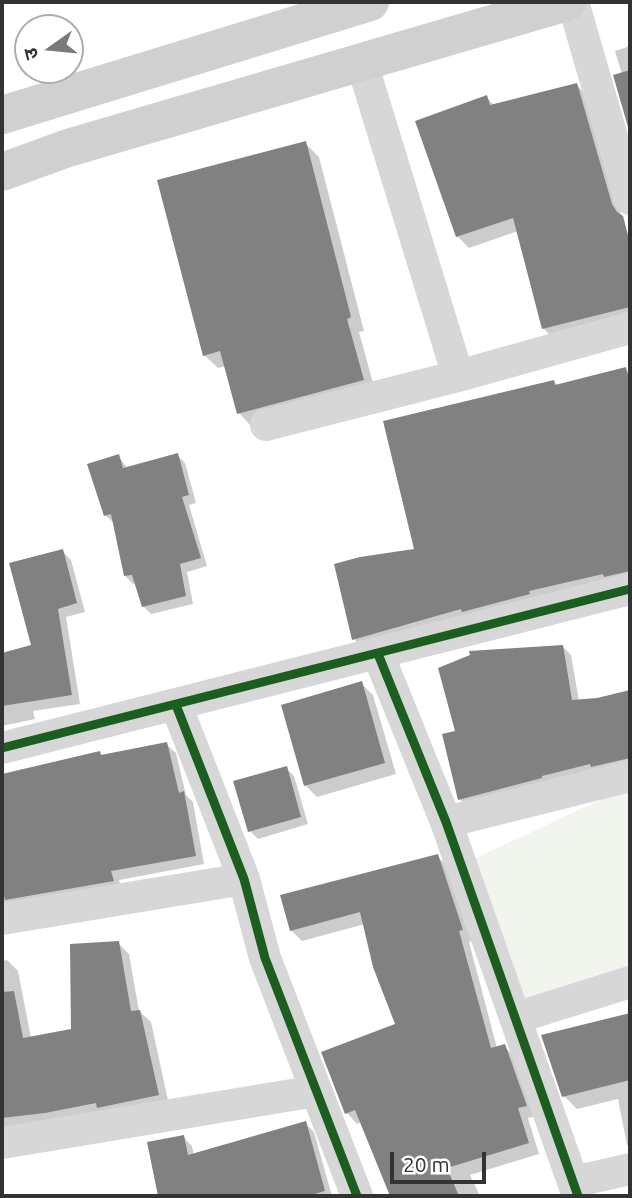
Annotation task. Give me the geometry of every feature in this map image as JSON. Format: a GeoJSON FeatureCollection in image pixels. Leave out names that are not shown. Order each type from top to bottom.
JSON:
{"type":"FeatureCollection","features":[{"type":"Feature","properties":{"kind":"main road"},"geometry":{"type":"LineString","coordinates":[[2,116],[370,2]]}},
{"type":"Feature","properties":{"kind":"main road"},"geometry":{"type":"LineString","coordinates":[[2,172],[68,148],[361,60],[567,2]]}},
{"type":"Feature","properties":{"kind":"street"},"geometry":{"type":"LineString","coordinates":[[573,2],[630,199]]}},
{"type":"Feature","properties":{"kind":"street"},"geometry":{"type":"LineString","coordinates":[[361,60],[458,376]]}},
{"type":"Feature","properties":{"kind":"street"},"geometry":{"type":"LineString","coordinates":[[266,425],[630,328]]}},
{"type":"Feature","properties":{"kind":"street"},"geometry":{"type":"LineString","coordinates":[[2,748],[630,589]]}},
{"type":"Feature","properties":{"kind":"street"},"geometry":{"type":"LineString","coordinates":[[378,654],[446,822],[575,1189],[630,1169]]}},
{"type":"Feature","properties":{"kind":"street"},"geometry":{"type":"LineString","coordinates":[[176,705],[244,879],[265,958],[357,1196]]}},
{"type":"Feature","properties":{"kind":"street"},"geometry":{"type":"LineString","coordinates":[[446,822],[630,776]]}},
{"type":"Feature","properties":{"kind":"street"},"geometry":{"type":"LineString","coordinates":[[2,919],[244,879]]}},
{"type":"Feature","properties":{"kind":"street"},"geometry":{"type":"LineString","coordinates":[[515,1018],[630,982]]}},
{"type":"Feature","properties":{"kind":"street"},"geometry":{"type":"LineString","coordinates":[[2,1143],[316,1091]]}},
{"type":"Feature","properties":{"kind":"shaded area"},"geometry":{"type":"Polygon","coordinates":[[[630,786],[630,971],[532,1012],[463,864],[630,786]]]}},
{"type":"Feature","properties":{"kind":"building"},"geometry":{"type":"Polygon","coordinates":[[[630,70],[630,134],[613,75],[630,70]]]}},
{"type":"Feature","properties":{"kind":"building"},"geometry":{"type":"Polygon","coordinates":[[[577,83],[612,204],[623,216],[630,243],[630,307],[542,329],[513,218],[456,237],[415,121],[487,95],[490,105],[577,83]]]}},
{"type":"Feature","properties":{"kind":"building"},"geometry":{"type":"Polygon","coordinates":[[[306,141],[351,317],[347,319],[364,380],[237,414],[220,351],[203,356],[157,180],[306,141]]]}},
{"type":"Feature","properties":{"kind":"building"},"geometry":{"type":"Polygon","coordinates":[[[626,367],[630,384],[630,571],[604,577],[603,574],[529,591],[530,594],[462,612],[461,609],[352,640],[334,564],[414,549],[383,421],[554,380],[555,385],[626,367]]]}},
{"type":"Feature","properties":{"kind":"building"},"geometry":{"type":"Polygon","coordinates":[[[178,453],[189,495],[182,497],[201,558],[180,564],[186,596],[142,607],[132,575],[124,576],[111,514],[104,516],[87,464],[119,454],[123,468],[178,453]]]}},
{"type":"Feature","properties":{"kind":"building"},"geometry":{"type":"Polygon","coordinates":[[[63,549],[77,603],[58,609],[72,695],[2,706],[2,653],[31,645],[9,563],[63,549]]]}},
{"type":"Feature","properties":{"kind":"building"},"geometry":{"type":"Polygon","coordinates":[[[563,645],[572,700],[597,698],[630,690],[630,758],[591,767],[590,764],[458,800],[442,734],[455,731],[438,668],[470,655],[469,651],[563,645]]]}},
{"type":"Feature","properties":{"kind":"building"},"geometry":{"type":"Polygon","coordinates":[[[362,681],[385,763],[304,786],[281,705],[362,681]]]}},
{"type":"Feature","properties":{"kind":"building"},"geometry":{"type":"Polygon","coordinates":[[[167,742],[179,793],[184,791],[196,856],[111,871],[114,881],[5,900],[2,887],[2,774],[100,751],[101,755],[167,742]]]}},
{"type":"Feature","properties":{"kind":"building"},"geometry":{"type":"Polygon","coordinates":[[[287,766],[301,817],[248,832],[233,781],[287,766]]]}},
{"type":"Feature","properties":{"kind":"building"},"geometry":{"type":"Polygon","coordinates":[[[438,854],[463,930],[459,931],[491,1048],[505,1044],[527,1106],[518,1108],[529,1143],[447,1168],[459,1196],[390,1196],[355,1110],[345,1114],[321,1052],[395,1024],[373,967],[360,912],[290,931],[280,895],[438,854]]]}},
{"type":"Feature","properties":{"kind":"building"},"geometry":{"type":"Polygon","coordinates":[[[119,941],[131,1011],[140,1010],[159,1095],[97,1108],[96,1103],[2,1118],[2,992],[14,991],[23,1038],[71,1029],[70,944],[119,941]]]}},
{"type":"Feature","properties":{"kind":"building"},"geometry":{"type":"Polygon","coordinates":[[[630,1013],[630,1080],[562,1097],[541,1035],[630,1013]]]}},
{"type":"Feature","properties":{"kind":"building"},"geometry":{"type":"Polygon","coordinates":[[[306,1121],[325,1191],[308,1196],[158,1196],[147,1142],[184,1135],[188,1155],[306,1121]]]}},
{"type":"Feature","properties":{"kind":"cycle path"},"geometry":{"type":"LineString","coordinates":[[2,748],[630,589]]}},
{"type":"Feature","properties":{"kind":"cycle path"},"geometry":{"type":"LineString","coordinates":[[378,654],[446,822],[578,1196]]}},
{"type":"Feature","properties":{"kind":"cycle path"},"geometry":{"type":"LineString","coordinates":[[176,705],[244,879],[265,958],[357,1196]]}}]}
